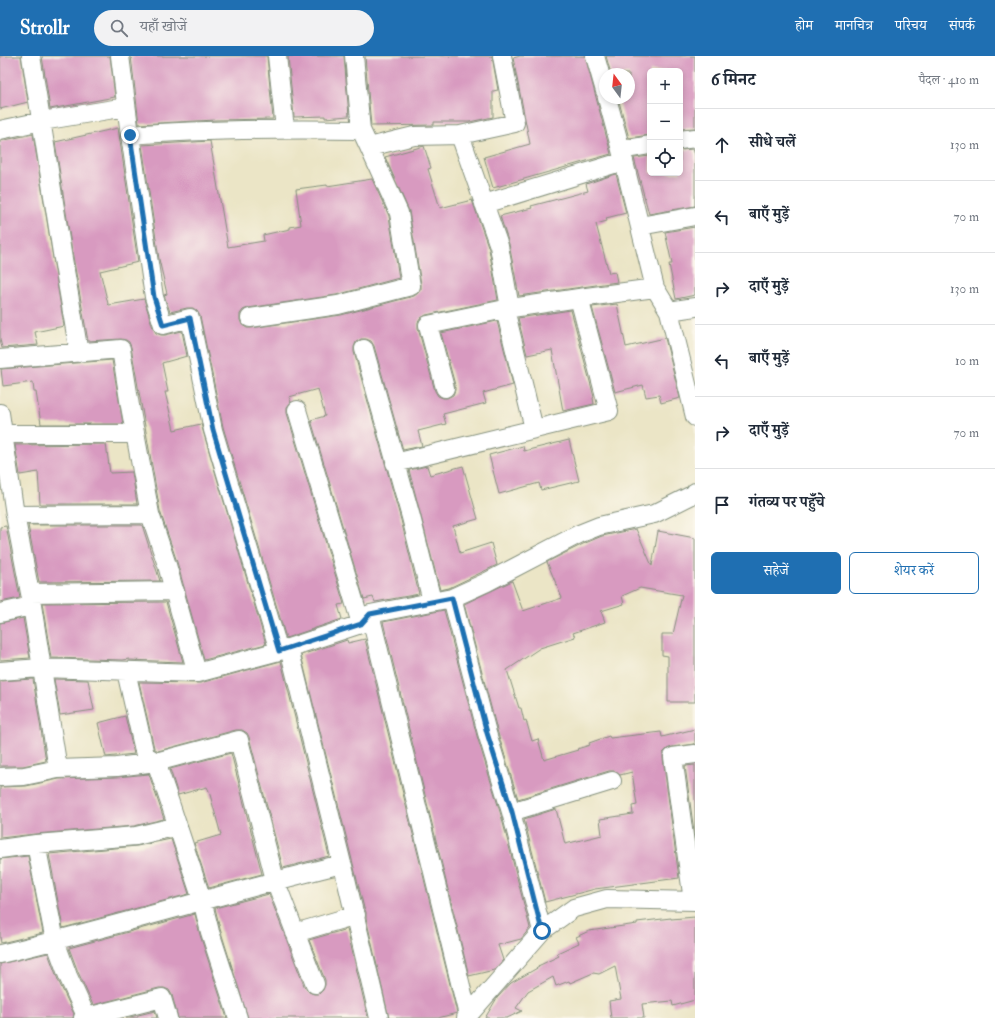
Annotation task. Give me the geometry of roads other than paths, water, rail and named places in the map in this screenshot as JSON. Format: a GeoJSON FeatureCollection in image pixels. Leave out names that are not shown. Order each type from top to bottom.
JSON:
{"type":"FeatureCollection","features":[{"type":"Feature","properties":{"kind":"street"},"geometry":{"type":"LineString","coordinates":[[31,56],[79,353]]}},
{"type":"Feature","properties":{"kind":"street"},"geometry":{"type":"LineString","coordinates":[[120,56],[154,297],[163,325],[190,318],[213,430],[284,650],[356,915],[379,1018]]}},
{"type":"Feature","properties":{"kind":"street"},"geometry":{"type":"LineString","coordinates":[[277,56],[285,129]]}},
{"type":"Feature","properties":{"kind":"street"},"geometry":{"type":"LineString","coordinates":[[250,318],[338,304],[411,286],[399,213],[362,130],[354,56]]}},
{"type":"Feature","properties":{"kind":"street"},"geometry":{"type":"LineString","coordinates":[[369,146],[414,136],[460,136],[515,123],[502,56]]}},
{"type":"Feature","properties":{"kind":"street"},"geometry":{"type":"LineString","coordinates":[[595,56],[599,70]]}},
{"type":"Feature","properties":{"kind":"street"},"geometry":{"type":"LineString","coordinates":[[609,104],[623,156],[655,288],[669,312],[695,417]]}},
{"type":"Feature","properties":{"kind":"street"},"geometry":{"type":"LineString","coordinates":[[0,130],[42,121],[126,107]]}},
{"type":"Feature","properties":{"kind":"street"},"geometry":{"type":"LineString","coordinates":[[130,135],[285,129],[362,130]]}},
{"type":"Feature","properties":{"kind":"street"},"geometry":{"type":"LineString","coordinates":[[460,136],[499,246],[507,308],[534,429]]}},
{"type":"Feature","properties":{"kind":"street"},"geometry":{"type":"LineString","coordinates":[[683,140],[695,138]]}},
{"type":"Feature","properties":{"kind":"street"},"geometry":{"type":"LineString","coordinates":[[484,204],[647,146]]}},
{"type":"Feature","properties":{"kind":"street"},"geometry":{"type":"LineString","coordinates":[[640,226],[695,216]]}},
{"type":"Feature","properties":{"kind":"street"},"geometry":{"type":"LineString","coordinates":[[445,388],[428,325],[507,308],[655,288]]}},
{"type":"Feature","properties":{"kind":"street"},"geometry":{"type":"LineString","coordinates":[[395,464],[609,411],[579,298]]}},
{"type":"Feature","properties":{"kind":"street"},"geometry":{"type":"LineString","coordinates":[[669,312],[695,307]]}},
{"type":"Feature","properties":{"kind":"street"},"geometry":{"type":"LineString","coordinates":[[0,359],[121,349],[150,514],[175,591],[197,673]]}},
{"type":"Feature","properties":{"kind":"street"},"geometry":{"type":"LineString","coordinates":[[364,349],[411,517],[432,601]]}},
{"type":"Feature","properties":{"kind":"street"},"geometry":{"type":"LineString","coordinates":[[297,410],[366,619],[463,1017]]}},
{"type":"Feature","properties":{"kind":"street"},"geometry":{"type":"LineString","coordinates":[[0,413],[15,515],[31,600],[58,769]]}},
{"type":"Feature","properties":{"kind":"street"},"geometry":{"type":"LineString","coordinates":[[3,434],[135,434]]}},
{"type":"Feature","properties":{"kind":"street"},"geometry":{"type":"LineString","coordinates":[[0,671],[41,668],[197,673],[284,650],[366,619],[432,601],[452,598],[579,534],[599,526],[654,514],[676,504],[695,492]]}},
{"type":"Feature","properties":{"kind":"street"},"geometry":{"type":"LineString","coordinates":[[15,515],[150,514]]}},
{"type":"Feature","properties":{"kind":"street"},"geometry":{"type":"LineString","coordinates":[[0,613],[31,600],[175,591]]}},
{"type":"Feature","properties":{"kind":"street"},"geometry":{"type":"LineString","coordinates":[[452,598],[487,733],[512,812],[542,931]]}},
{"type":"Feature","properties":{"kind":"street"},"geometry":{"type":"LineString","coordinates":[[126,671],[145,755],[156,762],[202,900],[210,932],[238,1018]]}},
{"type":"Feature","properties":{"kind":"street"},"geometry":{"type":"LineString","coordinates":[[0,777],[24,776],[58,769],[117,767],[156,762],[239,740],[275,880],[294,933],[315,984]]}},
{"type":"Feature","properties":{"kind":"street"},"geometry":{"type":"LineString","coordinates":[[463,1017],[542,931],[574,908],[607,899],[694,901],[673,757],[695,754]]}},
{"type":"Feature","properties":{"kind":"street"},"geometry":{"type":"LineString","coordinates":[[512,812],[612,781]]}},
{"type":"Feature","properties":{"kind":"street"},"geometry":{"type":"LineString","coordinates":[[0,850],[36,844],[136,836],[178,826]]}},
{"type":"Feature","properties":{"kind":"street"},"geometry":{"type":"LineString","coordinates":[[36,844],[55,941],[86,1018],[162,998],[168,1018]]}},
{"type":"Feature","properties":{"kind":"street"},"geometry":{"type":"LineString","coordinates":[[0,954],[55,941],[275,880],[342,864]]}},
{"type":"Feature","properties":{"kind":"street"},"geometry":{"type":"LineString","coordinates":[[294,933],[356,915]]}}]}
